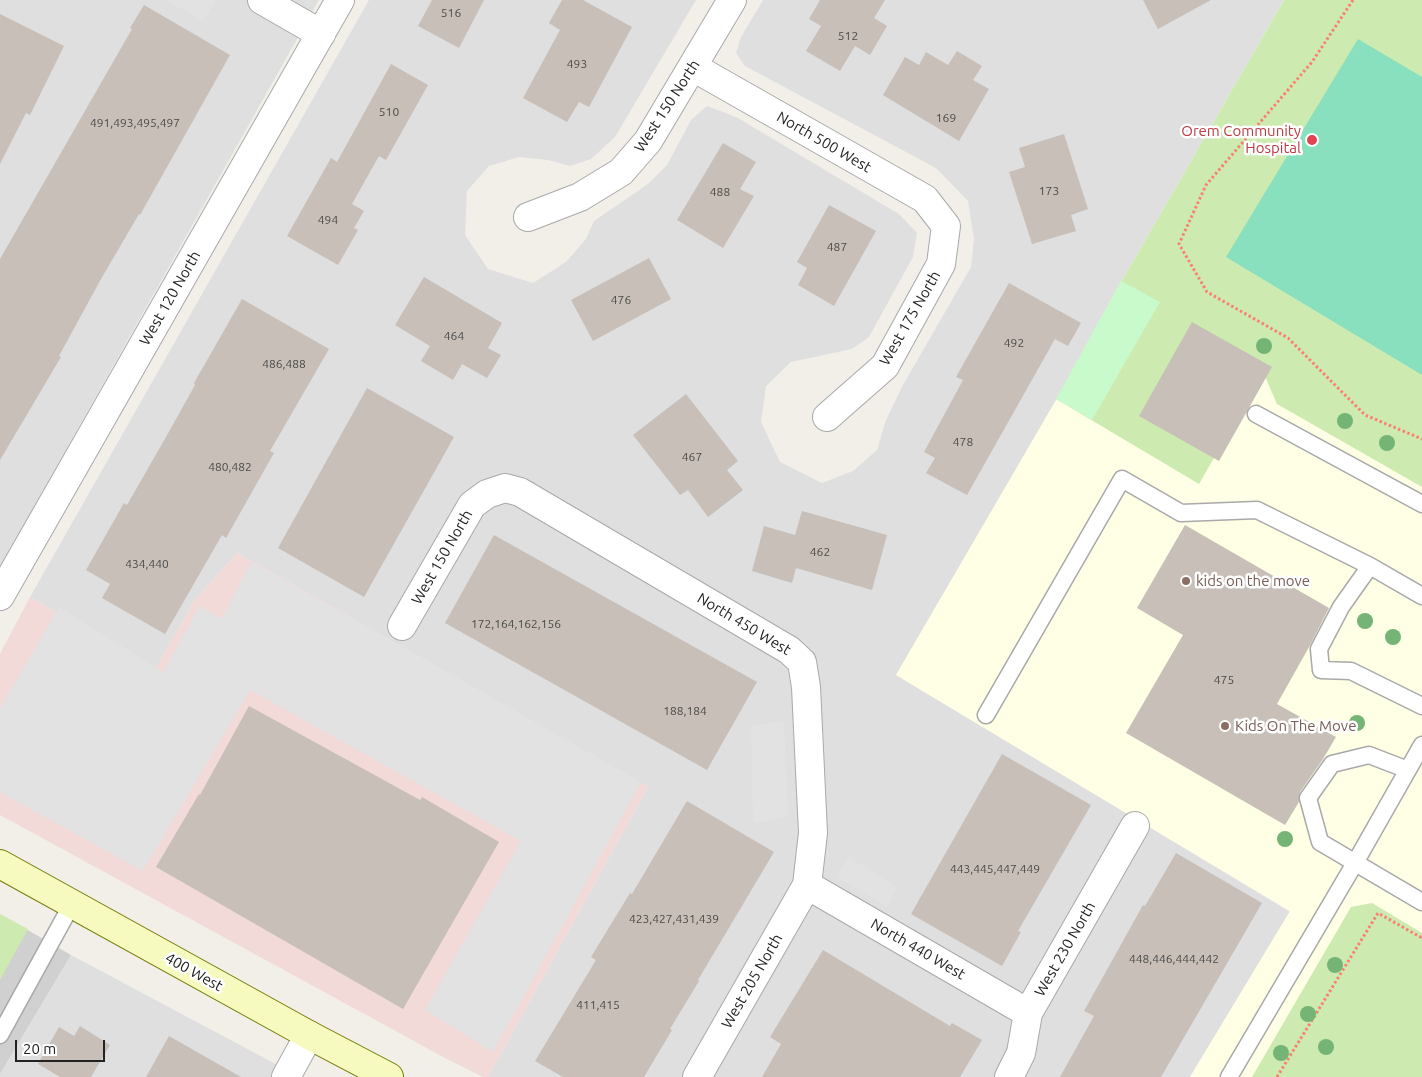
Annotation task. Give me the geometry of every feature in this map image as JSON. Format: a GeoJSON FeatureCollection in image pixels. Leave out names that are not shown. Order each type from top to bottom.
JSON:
{"type":"FeatureCollection","features":[{"type":"Feature","properties":{"kind":"main road","name":"400 West"},"geometry":{"type":"LineString","coordinates":[[0,864],[309,1035],[389,1077]]}},
{"type":"Feature","properties":{"kind":"street"},"geometry":{"type":"LineString","coordinates":[[262,0],[321,34]]}},
{"type":"Feature","properties":{"kind":"street","name":"West 120 North"},"geometry":{"type":"LineString","coordinates":[[0,596],[340,0]]}},
{"type":"Feature","properties":{"kind":"street","name":"West 150 North"},"geometry":{"type":"LineString","coordinates":[[528,218],[580,197],[621,172],[648,141],[732,0]]}},
{"type":"Feature","properties":{"kind":"street","name":"North 500 West"},"geometry":{"type":"LineString","coordinates":[[693,68],[925,199],[946,226]]}},
{"type":"Feature","properties":{"kind":"street","name":"West 175 North"},"geometry":{"type":"LineString","coordinates":[[827,417],[885,366],[941,264],[946,226]]}},
{"type":"Feature","properties":{"kind":"street","name":"North 450 West"},"geometry":{"type":"LineString","coordinates":[[487,494],[505,488],[520,492],[789,650],[802,662],[806,687],[813,833],[807,885]]}},
{"type":"Feature","properties":{"kind":"street","name":"West 150 North"},"geometry":{"type":"LineString","coordinates":[[402,626],[472,505],[487,494]]}},
{"type":"Feature","properties":{"kind":"street","name":"West 230 North"},"geometry":{"type":"LineString","coordinates":[[1009,1077],[1021,1053],[1028,1013],[1135,826]]}},
{"type":"Feature","properties":{"kind":"street","name":"North 440 West"},"geometry":{"type":"LineString","coordinates":[[807,885],[1028,1013]]}},
{"type":"Feature","properties":{"kind":"street","name":"West 205 North"},"geometry":{"type":"LineString","coordinates":[[697,1077],[807,885]]}},
{"type":"Feature","properties":{"kind":"street"},"geometry":{"type":"LineString","coordinates":[[286,1077],[309,1035]]}},
{"type":"Feature","properties":{"kind":"lane"},"geometry":{"type":"LineString","coordinates":[[1256,414],[1422,504]]}},
{"type":"Feature","properties":{"kind":"lane"},"geometry":{"type":"LineString","coordinates":[[986,715],[1122,479],[1181,513],[1257,510],[1370,566],[1422,596]]}},
{"type":"Feature","properties":{"kind":"lane"},"geometry":{"type":"LineString","coordinates":[[1370,566],[1341,607],[1319,649],[1321,670],[1351,671],[1422,706]]}},
{"type":"Feature","properties":{"kind":"lane"},"geometry":{"type":"LineString","coordinates":[[1229,1077],[1422,745]]}},
{"type":"Feature","properties":{"kind":"lane"},"geometry":{"type":"LineString","coordinates":[[1408,770],[1369,755],[1332,764],[1308,798],[1320,842],[1422,902]]}},
{"type":"Feature","properties":{"kind":"lane"},"geometry":{"type":"LineString","coordinates":[[0,1035],[72,904]]}},
{"type":"Feature","properties":{"kind":"path"},"geometry":{"type":"LineString","coordinates":[[1353,0],[1312,62],[1206,185],[1179,244],[1207,292],[1288,338],[1365,415],[1422,439]]}},
{"type":"Feature","properties":{"kind":"path"},"geometry":{"type":"LineString","coordinates":[[1277,1077],[1378,913],[1422,938]]}},
{"type":"Feature","properties":{"kind":"shaded area"},"geometry":{"type":"Polygon","coordinates":[[[0,0],[319,0],[0,567],[0,0]]]}},
{"type":"Feature","properties":{"kind":"shaded area"},"geometry":{"type":"Polygon","coordinates":[[[166,0],[214,0],[216,1],[203,21],[166,0]]]}},
{"type":"Feature","properties":{"kind":"shaded area"},"geometry":{"type":"Polygon","coordinates":[[[369,0],[696,0],[615,137],[591,159],[570,166],[548,160],[519,157],[489,166],[467,191],[465,235],[488,269],[533,283],[566,262],[586,239],[594,221],[648,184],[667,165],[691,120],[707,106],[736,117],[899,214],[917,233],[913,257],[869,337],[852,349],[791,362],[766,386],[761,422],[780,462],[822,483],[853,471],[877,450],[886,420],[903,385],[971,267],[974,239],[968,201],[936,168],[745,66],[736,53],[741,37],[763,0],[1284,0],[1105,316],[896,675],[1290,912],[1190,1077],[488,1077],[648,787],[237,553],[194,601],[155,670],[30,597],[369,0]]]}},
{"type":"Feature","properties":{"kind":"shaded area"},"geometry":{"type":"Polygon","coordinates":[[[1284,0],[1422,0],[1422,1077],[1190,1077],[1290,911],[896,675],[1105,316],[1109,303],[1284,0]]]}},
{"type":"Feature","properties":{"kind":"shaded area"},"geometry":{"type":"Polygon","coordinates":[[[237,553],[648,787],[488,1077],[483,1077],[445,1058],[0,815],[0,654],[30,597],[155,670],[194,601],[237,553]]]}},
{"type":"Feature","properties":{"kind":"shaded area"},"geometry":{"type":"Polygon","coordinates":[[[251,562],[641,782],[493,1052],[425,1010],[521,841],[250,690],[143,871],[0,792],[0,709],[59,607],[163,672],[200,606],[222,619],[251,562]]]}},
{"type":"Feature","properties":{"kind":"shaded area"},"geometry":{"type":"Polygon","coordinates":[[[784,721],[788,817],[753,823],[751,726],[784,721]]]}},
{"type":"Feature","properties":{"kind":"shaded area"},"geometry":{"type":"Polygon","coordinates":[[[848,856],[897,888],[887,907],[837,877],[848,856]]]}},
{"type":"Feature","properties":{"kind":"shaded area"},"geometry":{"type":"Polygon","coordinates":[[[0,914],[71,955],[0,1074],[0,914]]]}},
{"type":"Feature","properties":{"kind":"shaded area"},"geometry":{"type":"Polygon","coordinates":[[[71,955],[300,1077],[0,1077],[0,1074],[71,955]]]}},
{"type":"Feature","properties":{"kind":"green space","name":"Orem Community Hospital"},"geometry":{"type":"Polygon","coordinates":[[[1284,0],[1422,0],[1422,487],[1277,404],[1263,372],[1199,484],[1056,399],[1105,316],[1109,303],[1284,0]]]}},
{"type":"Feature","properties":{"kind":"green space"},"geometry":{"type":"Polygon","coordinates":[[[1358,39],[1422,77],[1422,375],[1226,257],[1358,39]]]}},
{"type":"Feature","properties":{"kind":"green space"},"geometry":{"type":"Polygon","coordinates":[[[1121,281],[1160,302],[1092,420],[1056,399],[1121,281]]]}},
{"type":"Feature","properties":{"kind":"green space"},"geometry":{"type":"Polygon","coordinates":[[[1372,903],[1422,933],[1422,1077],[1252,1077],[1351,907],[1372,903]]]}},
{"type":"Feature","properties":{"kind":"green space"},"geometry":{"type":"Polygon","coordinates":[[[0,914],[28,929],[0,980],[0,914]]]}},
{"type":"Feature","properties":{"kind":"building"},"geometry":{"type":"Polygon","coordinates":[[[432,0],[484,0],[459,48],[418,26],[432,0]]]}},
{"type":"Feature","properties":{"kind":"building"},"geometry":{"type":"Polygon","coordinates":[[[562,0],[583,0],[632,27],[589,107],[579,102],[567,122],[523,98],[560,30],[549,23],[562,0]]]}},
{"type":"Feature","properties":{"kind":"building"},"geometry":{"type":"Polygon","coordinates":[[[820,0],[885,0],[874,18],[887,26],[870,55],[855,46],[840,71],[806,51],[821,26],[809,19],[820,0]]]}},
{"type":"Feature","properties":{"kind":"building"},"geometry":{"type":"Polygon","coordinates":[[[1143,0],[1211,0],[1158,29],[1143,0]]]}},
{"type":"Feature","properties":{"kind":"building"},"geometry":{"type":"Polygon","coordinates":[[[144,5],[230,55],[140,215],[101,279],[59,356],[61,357],[0,460],[0,259],[144,5]]]}},
{"type":"Feature","properties":{"kind":"building"},"geometry":{"type":"Polygon","coordinates":[[[0,14],[64,46],[30,115],[26,113],[0,164],[0,14]]]}},
{"type":"Feature","properties":{"kind":"building"},"geometry":{"type":"Polygon","coordinates":[[[957,51],[982,66],[973,80],[989,89],[959,141],[883,95],[905,57],[919,65],[926,52],[948,65],[957,51]]]}},
{"type":"Feature","properties":{"kind":"building"},"geometry":{"type":"Polygon","coordinates":[[[391,64],[428,85],[386,160],[379,156],[352,204],[364,211],[354,228],[358,230],[338,265],[287,236],[331,158],[337,162],[391,64]]]}},
{"type":"Feature","properties":{"kind":"building"},"geometry":{"type":"Polygon","coordinates":[[[1064,134],[1088,209],[1071,215],[1076,231],[1032,244],[1009,172],[1025,167],[1019,148],[1064,134]]]}},
{"type":"Feature","properties":{"kind":"building"},"geometry":{"type":"Polygon","coordinates":[[[723,143],[756,162],[740,189],[754,196],[723,248],[677,220],[723,143]]]}},
{"type":"Feature","properties":{"kind":"building"},"geometry":{"type":"Polygon","coordinates":[[[829,205],[876,231],[834,306],[798,285],[807,268],[797,262],[829,205]]]}},
{"type":"Feature","properties":{"kind":"building"},"geometry":{"type":"Polygon","coordinates":[[[649,258],[671,299],[593,341],[571,300],[649,258]]]}},
{"type":"Feature","properties":{"kind":"building"},"geometry":{"type":"Polygon","coordinates":[[[424,277],[502,323],[488,348],[501,355],[487,378],[462,364],[453,380],[421,361],[430,346],[395,325],[424,277]]]}},
{"type":"Feature","properties":{"kind":"building"},"geometry":{"type":"Polygon","coordinates":[[[1009,283],[1081,323],[1068,346],[1055,339],[967,495],[926,473],[935,458],[924,452],[963,380],[956,377],[1009,283]]]}},
{"type":"Feature","properties":{"kind":"building"},"geometry":{"type":"Polygon","coordinates":[[[242,299],[329,349],[270,451],[274,453],[226,538],[222,535],[165,634],[102,598],[110,584],[86,570],[124,503],[127,505],[242,299]]]}},
{"type":"Feature","properties":{"kind":"building"},"geometry":{"type":"Polygon","coordinates":[[[1192,322],[1272,367],[1219,461],[1139,416],[1192,322]]]}},
{"type":"Feature","properties":{"kind":"building"},"geometry":{"type":"Polygon","coordinates":[[[367,388],[454,437],[364,597],[278,548],[367,388]]]}},
{"type":"Feature","properties":{"kind":"building"},"geometry":{"type":"Polygon","coordinates":[[[686,394],[738,461],[727,470],[743,490],[708,517],[688,490],[680,495],[633,435],[686,394]]]}},
{"type":"Feature","properties":{"kind":"building"},"geometry":{"type":"Polygon","coordinates":[[[802,511],[887,535],[872,590],[796,568],[792,583],[752,571],[764,526],[795,535],[802,511]]]}},
{"type":"Feature","properties":{"kind":"building"},"geometry":{"type":"Polygon","coordinates":[[[1185,525],[1329,608],[1277,704],[1336,737],[1300,792],[1299,802],[1285,825],[1126,733],[1183,635],[1137,608],[1185,525]]]}},
{"type":"Feature","properties":{"kind":"building"},"geometry":{"type":"Polygon","coordinates":[[[494,535],[757,682],[707,770],[445,623],[494,535]]]}},
{"type":"Feature","properties":{"kind":"building"},"geometry":{"type":"Polygon","coordinates":[[[249,706],[420,800],[422,797],[499,842],[403,1009],[156,867],[200,795],[249,706]]]}},
{"type":"Feature","properties":{"kind":"building"},"geometry":{"type":"Polygon","coordinates":[[[1002,754],[1091,805],[1018,931],[1021,932],[1002,966],[911,914],[1002,754]]]}},
{"type":"Feature","properties":{"kind":"building"},"geometry":{"type":"Polygon","coordinates":[[[687,801],[774,852],[698,980],[670,1029],[672,1030],[644,1077],[563,1077],[535,1061],[596,960],[591,957],[630,893],[632,894],[687,801]]]}},
{"type":"Feature","properties":{"kind":"building"},"geometry":{"type":"Polygon","coordinates":[[[1176,853],[1262,903],[1161,1077],[1060,1077],[1094,1016],[1084,1011],[1143,905],[1145,906],[1176,853]]]}},
{"type":"Feature","properties":{"kind":"building"},"geometry":{"type":"Polygon","coordinates":[[[823,950],[950,1026],[952,1023],[982,1040],[960,1077],[762,1077],[781,1044],[770,1037],[823,950]]]}},
{"type":"Feature","properties":{"kind":"building"},"geometry":{"type":"Polygon","coordinates":[[[80,1026],[110,1045],[91,1077],[60,1077],[38,1064],[59,1027],[74,1036],[80,1026]]]}},
{"type":"Feature","properties":{"kind":"building"},"geometry":{"type":"Polygon","coordinates":[[[169,1036],[241,1077],[146,1077],[169,1036]]]}},
{"type":"Feature","properties":{"kind":"place","name":"Orem Community Hospital"},"geometry":{"type":"Point","coordinates":[1312,140]}},
{"type":"Feature","properties":{"kind":"place","name":"kids on the move"},"geometry":{"type":"Point","coordinates":[1186,581]}},
{"type":"Feature","properties":{"kind":"place","name":"Kids On The Move"},"geometry":{"type":"Point","coordinates":[1225,726]}}]}
